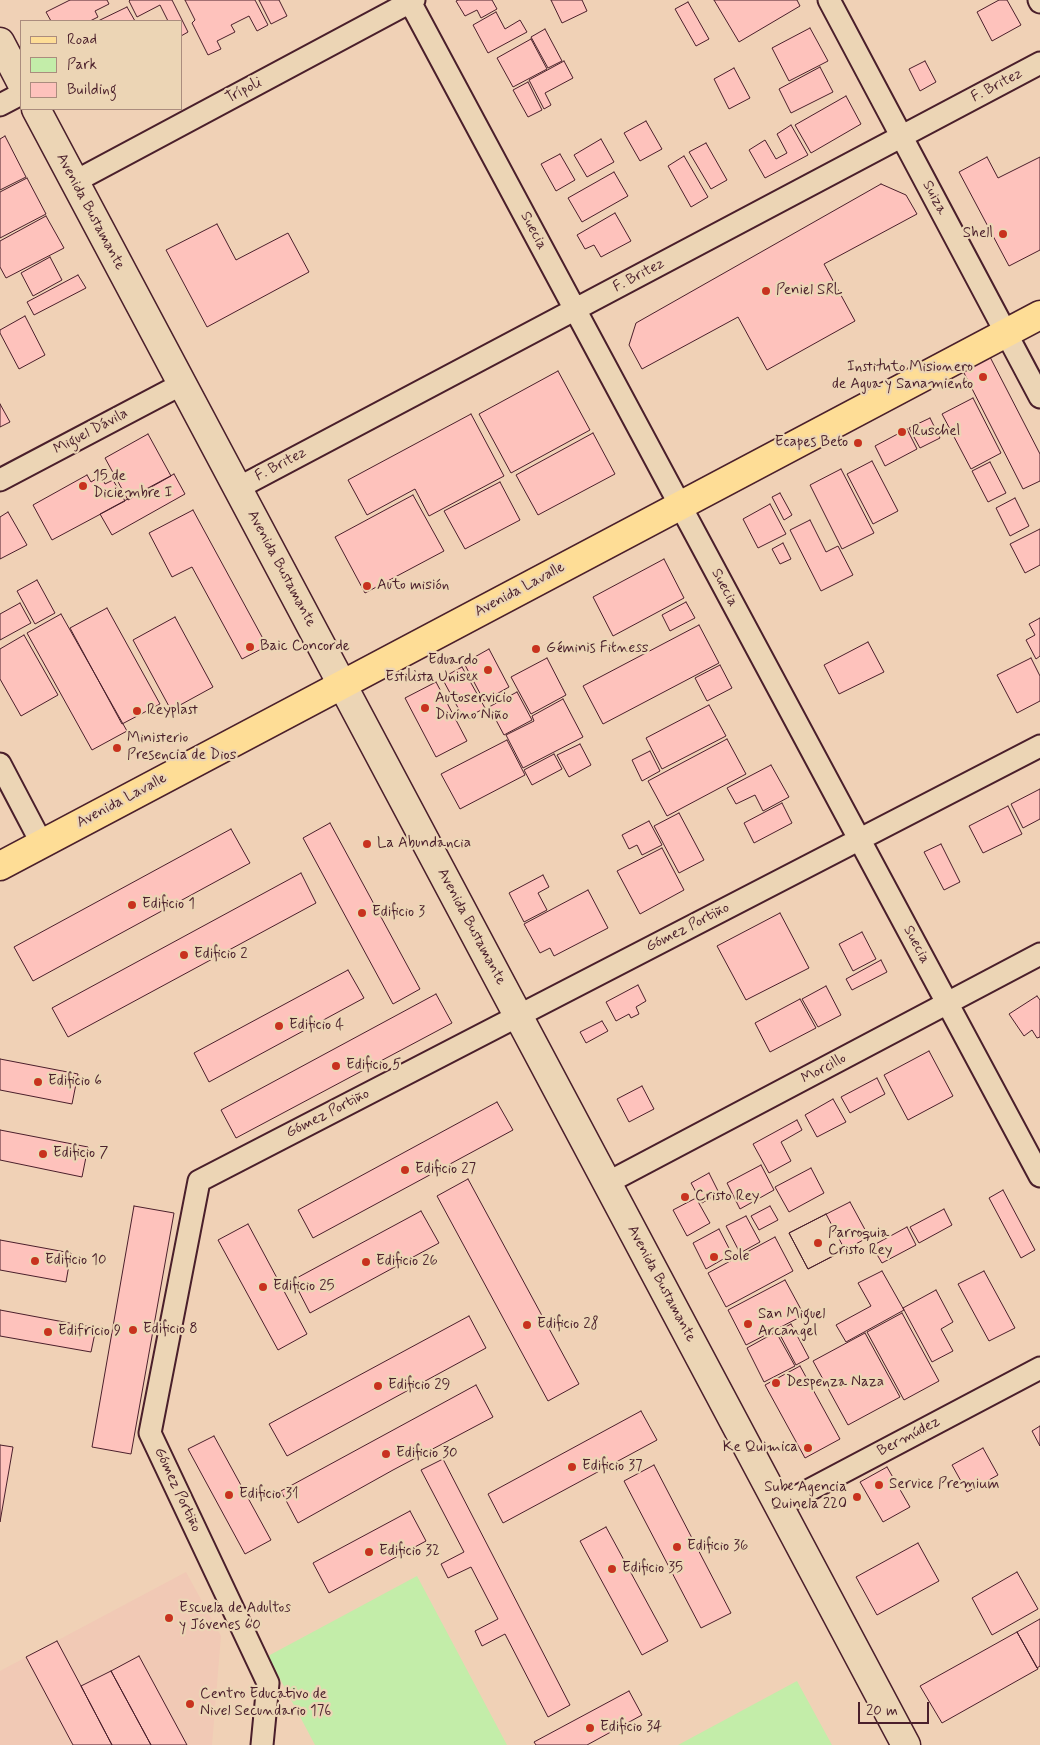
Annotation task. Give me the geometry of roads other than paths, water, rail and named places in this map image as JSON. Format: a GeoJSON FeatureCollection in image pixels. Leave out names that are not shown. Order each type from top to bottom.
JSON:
{"type":"FeatureCollection","features":[{"type":"Feature","properties":{"kind":"main road"},"geometry":{"type":"LineString","coordinates":[[0,42],[20,80]]}},
{"type":"Feature","properties":{"kind":"main road","name":"Avenida Bustamante"},"geometry":{"type":"LineString","coordinates":[[37,110],[906,1745]]}},
{"type":"Feature","properties":{"kind":"main road","name":"Avenida Lavalle"},"geometry":{"type":"LineString","coordinates":[[0,866],[1040,315]]}},
{"type":"Feature","properties":{"kind":"street","name":"Suiza"},"geometry":{"type":"LineString","coordinates":[[829,0],[1040,397]]}},
{"type":"Feature","properties":{"kind":"street","name":"Trípoli"},"geometry":{"type":"LineString","coordinates":[[74,182],[411,1]]}},
{"type":"Feature","properties":{"kind":"street","name":"Suecia"},"geometry":{"type":"LineString","coordinates":[[411,1],[1040,1176]]}},
{"type":"Feature","properties":{"kind":"street","name":"F. Britez"},"geometry":{"type":"LineString","coordinates":[[238,488],[1040,63]]}},
{"type":"Feature","properties":{"kind":"street"},"geometry":{"type":"LineString","coordinates":[[0,105],[20,95]]}},
{"type":"Feature","properties":{"kind":"street","name":"Miguel Dávila"},"geometry":{"type":"LineString","coordinates":[[0,480],[182,384]]}},
{"type":"Feature","properties":{"kind":"street","name":"Gómez Portiño"},"geometry":{"type":"LineString","coordinates":[[262,1745],[268,1683],[150,1433],[199,1181],[1040,746]]}},
{"type":"Feature","properties":{"kind":"street"},"geometry":{"type":"LineString","coordinates":[[0,764],[42,844]]}},
{"type":"Feature","properties":{"kind":"street","name":"Morcillo"},"geometry":{"type":"LineString","coordinates":[[608,1183],[1040,954]]}},
{"type":"Feature","properties":{"kind":"street","name":"Bermúdez"},"geometry":{"type":"LineString","coordinates":[[779,1506],[1040,1368]]}},
{"type":"Feature","properties":{"kind":"place","name":"Shell"},"geometry":{"type":"Point","coordinates":[1003,234]}},
{"type":"Feature","properties":{"kind":"place","name":"Peniel SRL"},"geometry":{"type":"Point","coordinates":[766,291]}},
{"type":"Feature","properties":{"kind":"place","name":"Instituto Misionero de Agua y Sanamiento"},"geometry":{"type":"Point","coordinates":[983,377]}},
{"type":"Feature","properties":{"kind":"place","name":"Ruschel"},"geometry":{"type":"Point","coordinates":[902,432]}},
{"type":"Feature","properties":{"kind":"place","name":"Ecapes Beto"},"geometry":{"type":"Point","coordinates":[858,443]}},
{"type":"Feature","properties":{"kind":"place","name":"15 de Diciembre I"},"geometry":{"type":"Point","coordinates":[83,486]}},
{"type":"Feature","properties":{"kind":"place","name":"Auto misión"},"geometry":{"type":"Point","coordinates":[367,586]}},
{"type":"Feature","properties":{"kind":"place","name":"Baic Concorde"},"geometry":{"type":"Point","coordinates":[250,647]}},
{"type":"Feature","properties":{"kind":"place","name":"Géminis Fitness"},"geometry":{"type":"Point","coordinates":[536,649]}},
{"type":"Feature","properties":{"kind":"place","name":"Eduardo Estilista Unisex"},"geometry":{"type":"Point","coordinates":[488,670]}},
{"type":"Feature","properties":{"kind":"place","name":"Autoservicio Divino Niño"},"geometry":{"type":"Point","coordinates":[425,708]}},
{"type":"Feature","properties":{"kind":"place","name":"Reyplast"},"geometry":{"type":"Point","coordinates":[137,711]}},
{"type":"Feature","properties":{"kind":"place","name":"Ministerio Presencia de Dios"},"geometry":{"type":"Point","coordinates":[117,748]}},
{"type":"Feature","properties":{"kind":"place","name":"La Abundancia"},"geometry":{"type":"Point","coordinates":[367,844]}},
{"type":"Feature","properties":{"kind":"place","name":"Edificio 1"},"geometry":{"type":"Point","coordinates":[132,905]}},
{"type":"Feature","properties":{"kind":"place","name":"Edificio 3"},"geometry":{"type":"Point","coordinates":[362,913]}},
{"type":"Feature","properties":{"kind":"place","name":"Edificio 2"},"geometry":{"type":"Point","coordinates":[184,955]}},
{"type":"Feature","properties":{"kind":"place","name":"Edificio 4"},"geometry":{"type":"Point","coordinates":[279,1026]}},
{"type":"Feature","properties":{"kind":"place","name":"Edificio 5"},"geometry":{"type":"Point","coordinates":[336,1066]}},
{"type":"Feature","properties":{"kind":"place","name":"Edificio 6"},"geometry":{"type":"Point","coordinates":[38,1082]}},
{"type":"Feature","properties":{"kind":"place","name":"Edificio 7"},"geometry":{"type":"Point","coordinates":[43,1154]}},
{"type":"Feature","properties":{"kind":"place","name":"Edificio 27"},"geometry":{"type":"Point","coordinates":[405,1170]}},
{"type":"Feature","properties":{"kind":"place","name":"Cristo Rey"},"geometry":{"type":"Point","coordinates":[685,1197]}},
{"type":"Feature","properties":{"kind":"place","name":"Parroquia Cristo Rey"},"geometry":{"type":"Point","coordinates":[818,1243]}},
{"type":"Feature","properties":{"kind":"place","name":"Sole"},"geometry":{"type":"Point","coordinates":[714,1257]}},
{"type":"Feature","properties":{"kind":"place","name":"Edificio 10"},"geometry":{"type":"Point","coordinates":[35,1261]}},
{"type":"Feature","properties":{"kind":"place","name":"Edificio 26"},"geometry":{"type":"Point","coordinates":[366,1262]}},
{"type":"Feature","properties":{"kind":"place","name":"Edificio 25"},"geometry":{"type":"Point","coordinates":[263,1287]}},
{"type":"Feature","properties":{"kind":"place","name":"San Miguel Arcangel"},"geometry":{"type":"Point","coordinates":[748,1324]}},
{"type":"Feature","properties":{"kind":"place","name":"Edificio 28"},"geometry":{"type":"Point","coordinates":[527,1325]}},
{"type":"Feature","properties":{"kind":"place","name":"Edificio 8"},"geometry":{"type":"Point","coordinates":[133,1330]}},
{"type":"Feature","properties":{"kind":"place","name":"Edifricio 9"},"geometry":{"type":"Point","coordinates":[48,1332]}},
{"type":"Feature","properties":{"kind":"place","name":"Despenza Naza"},"geometry":{"type":"Point","coordinates":[776,1383]}},
{"type":"Feature","properties":{"kind":"place","name":"Edificio 29"},"geometry":{"type":"Point","coordinates":[378,1386]}},
{"type":"Feature","properties":{"kind":"place","name":"Ke Quimica"},"geometry":{"type":"Point","coordinates":[808,1448]}},
{"type":"Feature","properties":{"kind":"place","name":"Edificio 30"},"geometry":{"type":"Point","coordinates":[386,1454]}},
{"type":"Feature","properties":{"kind":"place","name":"Edificio 37"},"geometry":{"type":"Point","coordinates":[572,1467]}},
{"type":"Feature","properties":{"kind":"place","name":"Service Premium"},"geometry":{"type":"Point","coordinates":[879,1485]}},
{"type":"Feature","properties":{"kind":"place","name":"Edificio 31"},"geometry":{"type":"Point","coordinates":[229,1495]}},
{"type":"Feature","properties":{"kind":"place","name":"Sube Agencia Quinela 220"},"geometry":{"type":"Point","coordinates":[857,1497]}},
{"type":"Feature","properties":{"kind":"place","name":"Edificio 36"},"geometry":{"type":"Point","coordinates":[677,1547]}},
{"type":"Feature","properties":{"kind":"place","name":"Edificio 32"},"geometry":{"type":"Point","coordinates":[369,1552]}},
{"type":"Feature","properties":{"kind":"place","name":"Edificio 35"},"geometry":{"type":"Point","coordinates":[612,1569]}},
{"type":"Feature","properties":{"kind":"place","name":"Escuela de Adultos y Jóvenes 60"},"geometry":{"type":"Point","coordinates":[169,1618]}},
{"type":"Feature","properties":{"kind":"place","name":"Centro Educativo de Nivel Secundario 176"},"geometry":{"type":"Point","coordinates":[190,1704]}},
{"type":"Feature","properties":{"kind":"place","name":"Edificio 34"},"geometry":{"type":"Point","coordinates":[590,1728]}}]}
